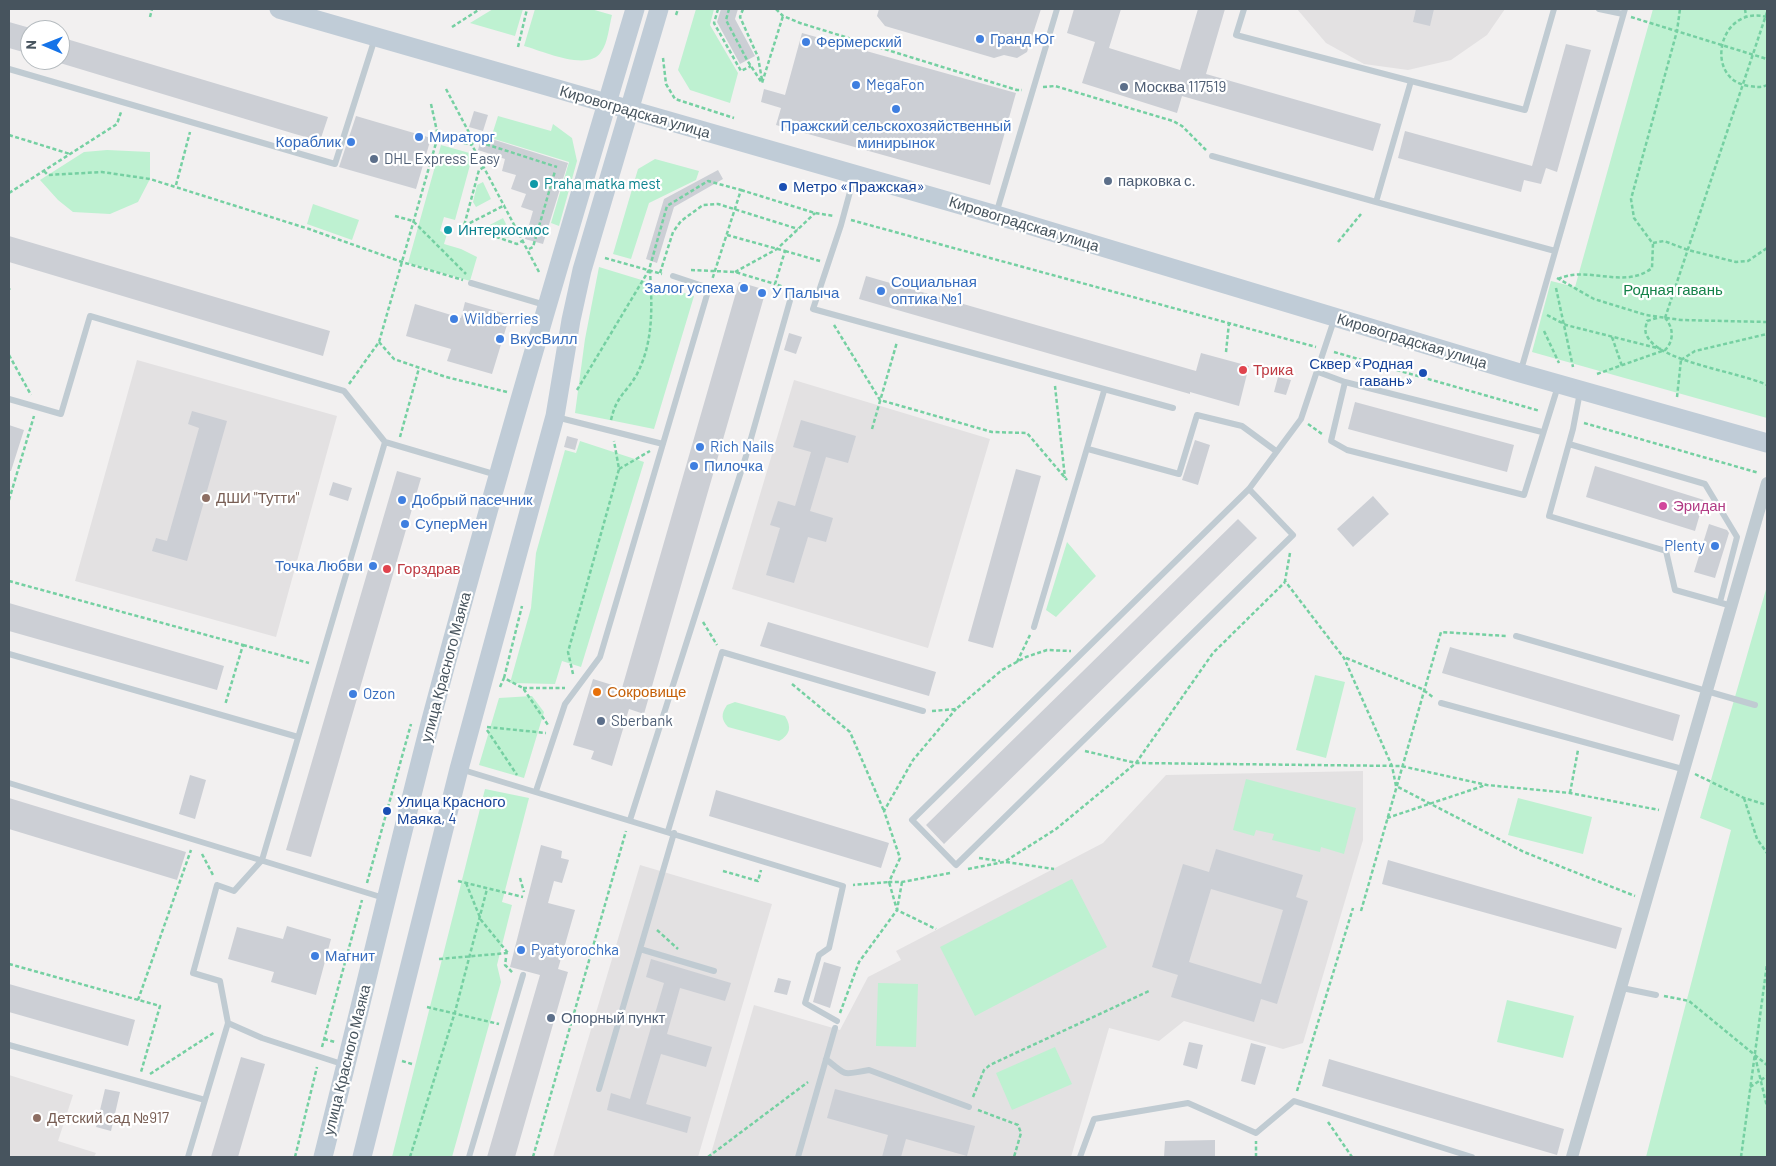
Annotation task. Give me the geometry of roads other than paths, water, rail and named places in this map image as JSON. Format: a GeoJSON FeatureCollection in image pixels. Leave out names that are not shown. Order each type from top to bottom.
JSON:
{"type":"FeatureCollection","features":[{"type":"Feature","properties":{"kind":"street","name":"Кировоградская улица"},"geometry":{"type":"LineString","coordinates":[[279,9],[996,215],[1334,318],[1767,443]]}},
{"type":"Feature","properties":{"kind":"street","name":"улица Красного Маяка"},"geometry":{"type":"LineString","coordinates":[[323,1157],[385,899],[499,475],[634,9]]}},
{"type":"Feature","properties":{"kind":"street"},"geometry":{"type":"LineString","coordinates":[[362,1157],[459,768],[555,416],[571,320],[582,270],[630,110],[667,13]]}},
{"type":"Feature","properties":{"kind":"street"},"geometry":{"type":"LineString","coordinates":[[1572,1157],[1708,692],[1726,604],[1767,483]]}},
{"type":"Feature","properties":{"kind":"lane"},"geometry":{"type":"LineString","coordinates":[[996,215],[1057,9]]}},
{"type":"Feature","properties":{"kind":"lane"},"geometry":{"type":"LineString","coordinates":[[1244,9],[1236,35],[1525,110],[1554,9]]}},
{"type":"Feature","properties":{"kind":"lane"},"geometry":{"type":"LineString","coordinates":[[1520,373],[1624,12],[1599,9]]}},
{"type":"Feature","properties":{"kind":"lane"},"geometry":{"type":"LineString","coordinates":[[9,69],[335,164],[376,36]]}},
{"type":"Feature","properties":{"kind":"lane"},"geometry":{"type":"LineString","coordinates":[[1376,202],[1411,81]]}},
{"type":"Feature","properties":{"kind":"lane"},"geometry":{"type":"LineString","coordinates":[[1212,156],[1555,252]]}},
{"type":"Feature","properties":{"kind":"lane"},"geometry":{"type":"LineString","coordinates":[[855,175],[813,309],[1104,391],[1173,408]]}},
{"type":"Feature","properties":{"kind":"lane"},"geometry":{"type":"LineString","coordinates":[[536,792],[565,704],[600,657],[709,288],[672,273]]}},
{"type":"Feature","properties":{"kind":"lane"},"geometry":{"type":"LineString","coordinates":[[474,283],[548,306]]}},
{"type":"Feature","properties":{"kind":"lane"},"geometry":{"type":"LineString","coordinates":[[630,820],[746,456],[793,290]]}},
{"type":"Feature","properties":{"kind":"lane"},"geometry":{"type":"LineString","coordinates":[[9,399],[61,414],[90,316],[344,391],[384,442],[499,475]]}},
{"type":"Feature","properties":{"kind":"lane"},"geometry":{"type":"LineString","coordinates":[[1249,490],[1292,534],[956,865],[912,820],[1249,490],[1301,419],[1326,350],[1334,318]]}},
{"type":"Feature","properties":{"kind":"lane"},"geometry":{"type":"LineString","coordinates":[[1318,372],[1345,382],[1542,432]]}},
{"type":"Feature","properties":{"kind":"lane"},"geometry":{"type":"LineString","coordinates":[[1345,382],[1331,441],[1347,450],[1524,495],[1558,384]]}},
{"type":"Feature","properties":{"kind":"lane"},"geometry":{"type":"LineString","coordinates":[[1569,444],[1704,484],[1737,537],[1726,604],[1675,590],[1666,551],[1549,516],[1575,421],[1581,390]]}},
{"type":"Feature","properties":{"kind":"lane"},"geometry":{"type":"LineString","coordinates":[[1034,627],[1104,391]]}},
{"type":"Feature","properties":{"kind":"lane"},"geometry":{"type":"LineString","coordinates":[[1088,449],[1179,474],[1197,415],[1242,426],[1276,451]]}},
{"type":"Feature","properties":{"kind":"lane"},"geometry":{"type":"LineString","coordinates":[[555,416],[612,429],[663,444]]}},
{"type":"Feature","properties":{"kind":"lane"},"geometry":{"type":"LineString","coordinates":[[188,1157],[228,1023],[220,981],[192,973],[218,885],[234,891],[262,860],[384,442]]}},
{"type":"Feature","properties":{"kind":"lane"},"geometry":{"type":"LineString","coordinates":[[1516,636],[1755,705]]}},
{"type":"Feature","properties":{"kind":"lane"},"geometry":{"type":"LineString","coordinates":[[599,1089],[648,922],[671,832],[722,652],[924,711]]}},
{"type":"Feature","properties":{"kind":"lane"},"geometry":{"type":"LineString","coordinates":[[9,654],[298,737]]}},
{"type":"Feature","properties":{"kind":"lane"},"geometry":{"type":"LineString","coordinates":[[1442,703],[1686,770]]}},
{"type":"Feature","properties":{"kind":"lane"},"geometry":{"type":"LineString","coordinates":[[459,768],[843,886],[829,948],[819,955],[805,1003],[836,1025],[798,1157]]}},
{"type":"Feature","properties":{"kind":"lane"},"geometry":{"type":"LineString","coordinates":[[9,783],[385,899]]}},
{"type":"Feature","properties":{"kind":"lane"},"geometry":{"type":"LineString","coordinates":[[640,950],[714,971]]}},
{"type":"Feature","properties":{"kind":"lane"},"geometry":{"type":"LineString","coordinates":[[470,1157],[523,975]]}},
{"type":"Feature","properties":{"kind":"lane"},"geometry":{"type":"LineString","coordinates":[[1622,988],[1656,995]]}},
{"type":"Feature","properties":{"kind":"lane"},"geometry":{"type":"LineString","coordinates":[[228,1023],[262,1038],[346,1065]]}},
{"type":"Feature","properties":{"kind":"lane"},"geometry":{"type":"LineString","coordinates":[[9,1045],[205,1100]]}},
{"type":"Feature","properties":{"kind":"lane"},"geometry":{"type":"LineString","coordinates":[[826,1059],[845,1074],[852,1075],[869,1070],[969,1107]]}},
{"type":"Feature","properties":{"kind":"lane"},"geometry":{"type":"LineString","coordinates":[[1080,1157],[1094,1119],[1188,1103],[1256,1134],[1294,1101],[1472,1157]]}},
{"type":"Feature","properties":{"kind":"place","name":"Гранд Юг"},"geometry":{"type":"Point","coordinates":[980,39]}},
{"type":"Feature","properties":{"kind":"place","name":"Фермерский"},"geometry":{"type":"Point","coordinates":[806,42]}},
{"type":"Feature","properties":{"kind":"place","name":"MegaFon"},"geometry":{"type":"Point","coordinates":[856,85]}},
{"type":"Feature","properties":{"kind":"place","name":"Москва 117519"},"geometry":{"type":"Point","coordinates":[1124,87]}},
{"type":"Feature","properties":{"kind":"place","name":"Пражский сельскохозяйственный минирынок"},"geometry":{"type":"Point","coordinates":[896,109]}},
{"type":"Feature","properties":{"kind":"place","name":"Мираторг"},"geometry":{"type":"Point","coordinates":[419,137]}},
{"type":"Feature","properties":{"kind":"place","name":"Кораблик"},"geometry":{"type":"Point","coordinates":[351,142]}},
{"type":"Feature","properties":{"kind":"place","name":"DHL Express Easy"},"geometry":{"type":"Point","coordinates":[374,159]}},
{"type":"Feature","properties":{"kind":"place","name":"парковка с."},"geometry":{"type":"Point","coordinates":[1108,181]}},
{"type":"Feature","properties":{"kind":"place","name":"Praha matka mest"},"geometry":{"type":"Point","coordinates":[534,184]}},
{"type":"Feature","properties":{"kind":"place","name":"Метро «Пражская»"},"geometry":{"type":"Point","coordinates":[783,187]}},
{"type":"Feature","properties":{"kind":"place","name":"Интеркосмос"},"geometry":{"type":"Point","coordinates":[448,230]}},
{"type":"Feature","properties":{"kind":"place","name":"Залог успеха"},"geometry":{"type":"Point","coordinates":[744,288]}},
{"type":"Feature","properties":{"kind":"place","name":"Социальная оптика №1"},"geometry":{"type":"Point","coordinates":[881,291]}},
{"type":"Feature","properties":{"kind":"place","name":"У Палыча"},"geometry":{"type":"Point","coordinates":[762,293]}},
{"type":"Feature","properties":{"kind":"place","name":"Wildberries"},"geometry":{"type":"Point","coordinates":[454,319]}},
{"type":"Feature","properties":{"kind":"place","name":"ВкусВилл"},"geometry":{"type":"Point","coordinates":[500,339]}},
{"type":"Feature","properties":{"kind":"place","name":"Трика"},"geometry":{"type":"Point","coordinates":[1243,370]}},
{"type":"Feature","properties":{"kind":"place","name":"Сквер «Родная гавань»"},"geometry":{"type":"Point","coordinates":[1423,373]}},
{"type":"Feature","properties":{"kind":"place","name":"Rich Nails"},"geometry":{"type":"Point","coordinates":[700,447]}},
{"type":"Feature","properties":{"kind":"place","name":"Пилочка"},"geometry":{"type":"Point","coordinates":[694,466]}},
{"type":"Feature","properties":{"kind":"place","name":"ДШИ \"Тутти\""},"geometry":{"type":"Point","coordinates":[206,498]}},
{"type":"Feature","properties":{"kind":"place","name":"Добрый пасечник"},"geometry":{"type":"Point","coordinates":[402,500]}},
{"type":"Feature","properties":{"kind":"place","name":"Эридан"},"geometry":{"type":"Point","coordinates":[1663,506]}},
{"type":"Feature","properties":{"kind":"place","name":"СуперМен"},"geometry":{"type":"Point","coordinates":[405,524]}},
{"type":"Feature","properties":{"kind":"place","name":"Plenty"},"geometry":{"type":"Point","coordinates":[1715,546]}},
{"type":"Feature","properties":{"kind":"place","name":"Точка Любви"},"geometry":{"type":"Point","coordinates":[373,566]}},
{"type":"Feature","properties":{"kind":"place","name":"Горздрав"},"geometry":{"type":"Point","coordinates":[387,569]}},
{"type":"Feature","properties":{"kind":"place","name":"Сокровище"},"geometry":{"type":"Point","coordinates":[597,692]}},
{"type":"Feature","properties":{"kind":"place","name":"Ozon"},"geometry":{"type":"Point","coordinates":[353,694]}},
{"type":"Feature","properties":{"kind":"place","name":"Sberbank"},"geometry":{"type":"Point","coordinates":[601,721]}},
{"type":"Feature","properties":{"kind":"place","name":"Улица Красного Маяка, 4"},"geometry":{"type":"Point","coordinates":[387,811]}},
{"type":"Feature","properties":{"kind":"place","name":"Pyatyorochka"},"geometry":{"type":"Point","coordinates":[521,950]}},
{"type":"Feature","properties":{"kind":"place","name":"Магнит"},"geometry":{"type":"Point","coordinates":[315,956]}},
{"type":"Feature","properties":{"kind":"place","name":"Опорный пункт"},"geometry":{"type":"Point","coordinates":[551,1018]}},
{"type":"Feature","properties":{"kind":"place","name":"Детский сад №917"},"geometry":{"type":"Point","coordinates":[37,1118]}},
{"type":"Feature","properties":{"kind":"park label","name":"Родная гавань"},"geometry":{"type":"Point","coordinates":[1673,290]}}]}
